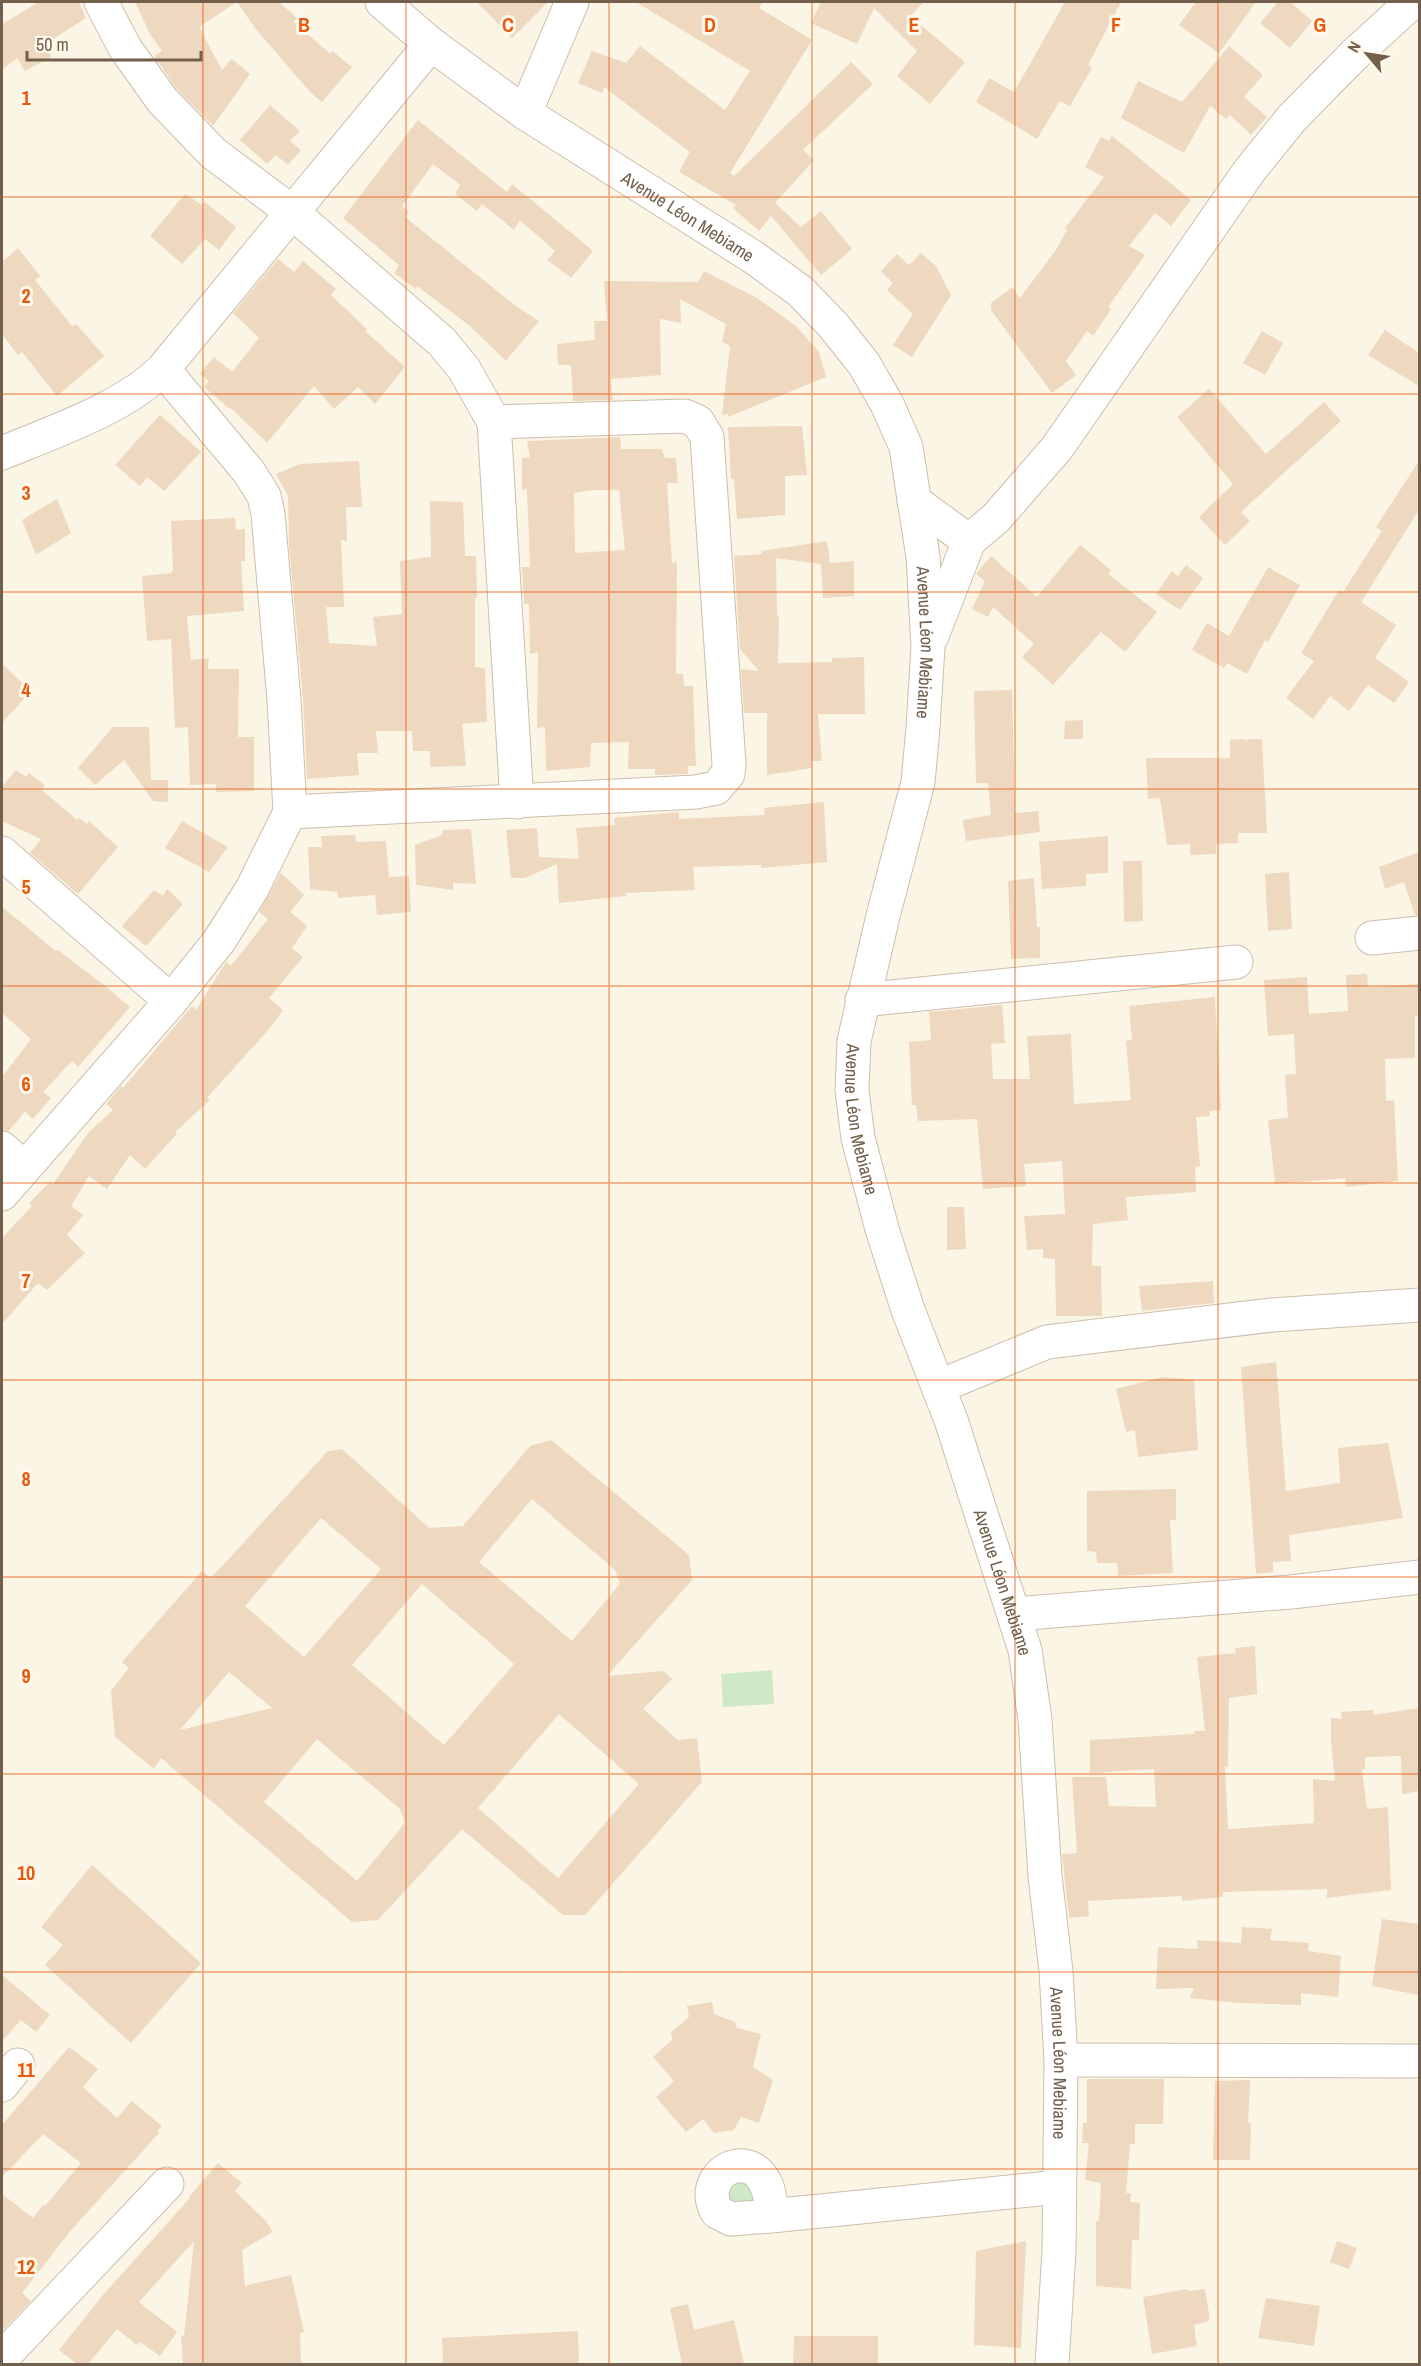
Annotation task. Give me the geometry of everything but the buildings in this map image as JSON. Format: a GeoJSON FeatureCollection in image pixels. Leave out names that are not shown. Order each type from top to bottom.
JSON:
{"type":"FeatureCollection","features":[{"type":"Feature","properties":{"kind":"street"},"geometry":{"type":"LineString","coordinates":[[101,2],[125,48],[162,100],[213,153],[292,212],[442,342],[464,369],[494,422],[518,802]]}},
{"type":"Feature","properties":{"kind":"street","name":"Avenue Léon Mebiame"},"geometry":{"type":"LineString","coordinates":[[382,2],[431,44],[525,113],[753,256],[800,291],[864,364],[887,404],[906,447],[923,557],[928,646],[918,782],[862,1000],[854,1041],[852,1090],[858,1138],[882,1229],[958,1441],[1025,1650],[1035,1719],[1045,1876],[1056,1971],[1060,2060],[1059,2251],[1052,2364]]}},
{"type":"Feature","properties":{"kind":"street"},"geometry":{"type":"LineString","coordinates":[[525,113],[572,2]]}},
{"type":"Feature","properties":{"kind":"street"},"geometry":{"type":"LineString","coordinates":[[928,646],[969,541],[1008,504],[1057,448],[1265,151],[1292,118],[1411,14]]}},
{"type":"Feature","properties":{"kind":"street"},"geometry":{"type":"LineString","coordinates":[[2,453],[64,427],[148,384],[431,44]]}},
{"type":"Feature","properties":{"kind":"street"},"geometry":{"type":"LineString","coordinates":[[2,1194],[13,1158],[171,1000],[219,941],[252,889],[290,812],[284,699],[268,514],[264,496],[225,441],[162,369]]}},
{"type":"Feature","properties":{"kind":"street"},"geometry":{"type":"LineString","coordinates":[[290,812],[696,792],[716,788],[728,774],[707,436],[698,422],[685,416],[494,422]]}},
{"type":"Feature","properties":{"kind":"street"},"geometry":{"type":"LineString","coordinates":[[914,501],[969,541]]}},
{"type":"Feature","properties":{"kind":"street"},"geometry":{"type":"LineString","coordinates":[[2,853],[171,1000]]}},
{"type":"Feature","properties":{"kind":"street"},"geometry":{"type":"LineString","coordinates":[[1372,938],[1419,933]]}},
{"type":"Feature","properties":{"kind":"street"},"geometry":{"type":"LineString","coordinates":[[862,1000],[1236,962]]}},
{"type":"Feature","properties":{"kind":"street"},"geometry":{"type":"LineString","coordinates":[[938,1387],[1047,1342],[1272,1315],[1419,1305]]}},
{"type":"Feature","properties":{"kind":"street"},"geometry":{"type":"LineString","coordinates":[[1015,1614],[1291,1592],[1419,1577]]}},
{"type":"Feature","properties":{"kind":"street"},"geometry":{"type":"LineString","coordinates":[[1060,2060],[1419,2061]]}},
{"type":"Feature","properties":{"kind":"street"},"geometry":{"type":"LineString","coordinates":[[2,2358],[166,2184]]}},
{"type":"Feature","properties":{"kind":"street"},"geometry":{"type":"LineString","coordinates":[[771,2216],[1059,2187]]}},
{"type":"Feature","properties":{"kind":"green space"},"geometry":{"type":"Polygon","coordinates":[[[772,1670],[774,1704],[723,1707],[721,1674],[772,1670]]]}},
{"type":"Feature","properties":{"kind":"green space"},"geometry":{"type":"Polygon","coordinates":[[[747,2179],[757,2205],[731,2215],[722,2188],[747,2179]]]}}]}
